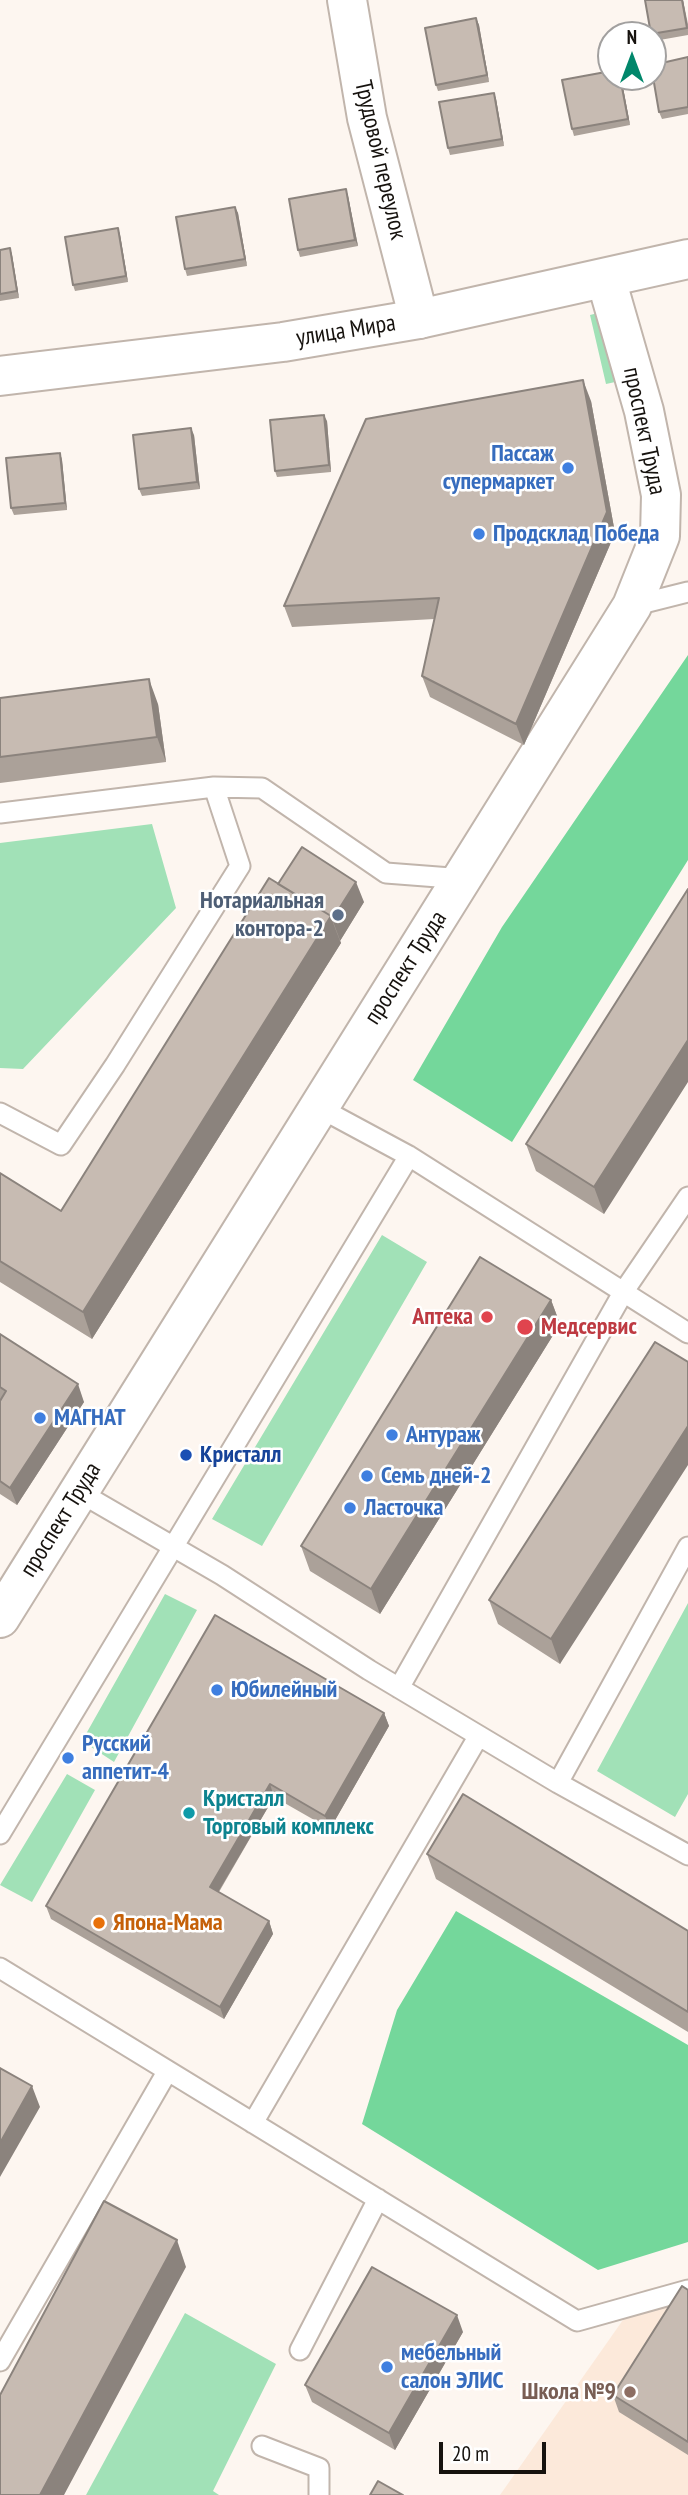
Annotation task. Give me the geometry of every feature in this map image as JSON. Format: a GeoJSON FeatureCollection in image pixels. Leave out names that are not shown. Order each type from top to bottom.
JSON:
{"type":"FeatureCollection","features":[{"type":"Feature","properties":{"kind":"street","name":"Трудовой переулок"},"geometry":{"type":"LineString","coordinates":[[347,0],[367,118],[419,319]]}},
{"type":"Feature","properties":{"kind":"street","name":"улица Мира"},"geometry":{"type":"LineString","coordinates":[[0,376],[283,342],[419,319],[688,259]]}},
{"type":"Feature","properties":{"kind":"street","name":"проспект Труда"},"geometry":{"type":"LineString","coordinates":[[0,1618],[318,1107],[464,879],[632,606],[660,536],[661,495],[645,411],[606,279]]}},
{"type":"Feature","properties":{"kind":"lane"},"geometry":{"type":"LineString","coordinates":[[632,606],[688,592]]}},
{"type":"Feature","properties":{"kind":"lane"},"geometry":{"type":"LineString","coordinates":[[0,1113],[61,1145],[115,1065],[240,866],[214,787]]}},
{"type":"Feature","properties":{"kind":"lane"},"geometry":{"type":"LineString","coordinates":[[0,813],[214,787],[262,788],[386,873],[464,879]]}},
{"type":"Feature","properties":{"kind":"lane"},"geometry":{"type":"LineString","coordinates":[[318,1107],[409,1156],[688,1333]]}},
{"type":"Feature","properties":{"kind":"lane"},"geometry":{"type":"LineString","coordinates":[[0,1834],[409,1156]]}},
{"type":"Feature","properties":{"kind":"lane"},"geometry":{"type":"LineString","coordinates":[[398,1688],[624,1291],[688,1197]]}},
{"type":"Feature","properties":{"kind":"lane"},"geometry":{"type":"LineString","coordinates":[[79,1492],[174,1547],[478,1737],[687,1853]]}},
{"type":"Feature","properties":{"kind":"lane"},"geometry":{"type":"LineString","coordinates":[[558,1783],[688,1547]]}},
{"type":"Feature","properties":{"kind":"lane"},"geometry":{"type":"LineString","coordinates":[[253,2123],[478,1737]]}},
{"type":"Feature","properties":{"kind":"lane"},"geometry":{"type":"LineString","coordinates":[[0,1968],[577,2321],[688,2290]]}},
{"type":"Feature","properties":{"kind":"lane"},"geometry":{"type":"LineString","coordinates":[[0,2361],[167,2072]]}},
{"type":"Feature","properties":{"kind":"lane"},"geometry":{"type":"LineString","coordinates":[[300,2350],[378,2199]]}},
{"type":"Feature","properties":{"kind":"lane"},"geometry":{"type":"LineString","coordinates":[[262,2445],[318,2468],[318,2495]]}},
{"type":"Feature","properties":{"kind":"shaded area","name":"Школа №9"},"geometry":{"type":"Polygon","coordinates":[[[688,2279],[688,2495],[500,2495],[644,2290],[688,2279]]]}},
{"type":"Feature","properties":{"kind":"green space"},"geometry":{"type":"Polygon","coordinates":[[[618,308],[638,377],[606,384],[590,315],[618,308]]]}},
{"type":"Feature","properties":{"kind":"green space"},"geometry":{"type":"Polygon","coordinates":[[[688,655],[688,860],[512,1142],[413,1080],[502,927],[688,655]]]}},
{"type":"Feature","properties":{"kind":"green space"},"geometry":{"type":"Polygon","coordinates":[[[152,824],[176,908],[23,1069],[0,1068],[0,843],[152,824]]]}},
{"type":"Feature","properties":{"kind":"green space"},"geometry":{"type":"Polygon","coordinates":[[[382,1235],[427,1262],[262,1546],[212,1519],[382,1235]]]}},
{"type":"Feature","properties":{"kind":"green space"},"geometry":{"type":"Polygon","coordinates":[[[165,1594],[197,1610],[114,1762],[82,1741],[165,1594]]]}},
{"type":"Feature","properties":{"kind":"green space"},"geometry":{"type":"Polygon","coordinates":[[[688,1603],[688,1794],[675,1817],[597,1771],[688,1603]]]}},
{"type":"Feature","properties":{"kind":"green space"},"geometry":{"type":"Polygon","coordinates":[[[67,1774],[95,1790],[32,1902],[0,1885],[67,1774]]]}},
{"type":"Feature","properties":{"kind":"green space"},"geometry":{"type":"Polygon","coordinates":[[[456,1911],[688,2045],[688,2242],[598,2270],[362,2124],[397,2010],[456,1911]]]}},
{"type":"Feature","properties":{"kind":"green space"},"geometry":{"type":"Polygon","coordinates":[[[185,2313],[276,2364],[213,2491],[219,2495],[86,2495],[185,2313]]]}},
{"type":"Feature","properties":{"kind":"building"},"geometry":{"type":"Polygon","coordinates":[[[645,0],[682,0],[687,28],[667,31],[667,21],[649,21],[645,0]]]}},
{"type":"Feature","properties":{"kind":"building"},"geometry":{"type":"Polygon","coordinates":[[[476,18],[487,75],[436,85],[425,28],[476,18]]]}},
{"type":"Feature","properties":{"kind":"building"},"geometry":{"type":"Polygon","coordinates":[[[688,57],[688,107],[659,112],[655,91],[667,91],[667,62],[688,57]]]}},
{"type":"Feature","properties":{"kind":"building"},"geometry":{"type":"Polygon","coordinates":[[[597,74],[597,91],[623,91],[628,119],[572,129],[562,80],[597,74]]]}},
{"type":"Feature","properties":{"kind":"building"},"geometry":{"type":"Polygon","coordinates":[[[494,93],[502,139],[448,148],[439,102],[494,93]]]}},
{"type":"Feature","properties":{"kind":"building"},"geometry":{"type":"Polygon","coordinates":[[[346,189],[355,240],[298,250],[289,199],[346,189]]]}},
{"type":"Feature","properties":{"kind":"building"},"geometry":{"type":"Polygon","coordinates":[[[235,207],[245,259],[185,269],[176,217],[235,207]]]}},
{"type":"Feature","properties":{"kind":"building"},"geometry":{"type":"Polygon","coordinates":[[[118,228],[126,276],[73,285],[65,237],[118,228]]]}},
{"type":"Feature","properties":{"kind":"building"},"geometry":{"type":"Polygon","coordinates":[[[10,248],[17,291],[0,294],[0,250],[10,248]]]}},
{"type":"Feature","properties":{"kind":"building"},"geometry":{"type":"Polygon","coordinates":[[[583,380],[607,512],[516,724],[422,676],[439,598],[284,606],[366,419],[583,380]]]}},
{"type":"Feature","properties":{"kind":"building"},"geometry":{"type":"Polygon","coordinates":[[[324,415],[329,465],[275,471],[270,420],[324,415]]]}},
{"type":"Feature","properties":{"kind":"building"},"geometry":{"type":"Polygon","coordinates":[[[191,428],[197,482],[139,489],[133,435],[191,428]]]}},
{"type":"Feature","properties":{"kind":"building"},"geometry":{"type":"Polygon","coordinates":[[[60,453],[65,503],[11,508],[6,458],[60,453]]]}},
{"type":"Feature","properties":{"kind":"building"},"geometry":{"type":"Polygon","coordinates":[[[149,679],[157,737],[0,757],[0,698],[149,679]]]}},
{"type":"Feature","properties":{"kind":"building"},"geometry":{"type":"Polygon","coordinates":[[[302,847],[356,882],[332,920],[331,916],[278,884],[302,847]]]}},
{"type":"Feature","properties":{"kind":"building"},"geometry":{"type":"Polygon","coordinates":[[[269,878],[331,916],[83,1312],[0,1261],[0,1173],[61,1211],[269,878]]]}},
{"type":"Feature","properties":{"kind":"building"},"geometry":{"type":"Polygon","coordinates":[[[688,889],[688,1040],[594,1187],[526,1144],[688,889]]]}},
{"type":"Feature","properties":{"kind":"building"},"geometry":{"type":"Polygon","coordinates":[[[480,1257],[551,1300],[371,1589],[301,1546],[480,1257]]]}},
{"type":"Feature","properties":{"kind":"building","name":"МАГНАТ"},"geometry":{"type":"Polygon","coordinates":[[[0,1334],[78,1384],[10,1488],[0,1481],[0,1401],[6,1391],[0,1387],[0,1334]]]}},
{"type":"Feature","properties":{"kind":"building"},"geometry":{"type":"Polygon","coordinates":[[[655,1342],[688,1362],[688,1426],[551,1639],[489,1600],[655,1342]]]}},
{"type":"Feature","properties":{"kind":"building","name":"Кристалл Торговый комплекс"},"geometry":{"type":"Polygon","coordinates":[[[215,1615],[384,1713],[325,1816],[270,1784],[210,1887],[269,1921],[220,2007],[46,1906],[215,1615]]]}},
{"type":"Feature","properties":{"kind":"building"},"geometry":{"type":"Polygon","coordinates":[[[463,1794],[688,1931],[688,2012],[427,1854],[463,1794]]]}},
{"type":"Feature","properties":{"kind":"building"},"geometry":{"type":"Polygon","coordinates":[[[0,2068],[32,2086],[0,2143],[0,2068]]]}},
{"type":"Feature","properties":{"kind":"building"},"geometry":{"type":"Polygon","coordinates":[[[104,2201],[177,2240],[40,2495],[0,2495],[0,2395],[104,2201]]]}},
{"type":"Feature","properties":{"kind":"building","name":"мебельный салон ЭЛИС"},"geometry":{"type":"Polygon","coordinates":[[[372,2267],[457,2315],[389,2433],[305,2385],[372,2267]]]}},
{"type":"Feature","properties":{"kind":"building"},"geometry":{"type":"Polygon","coordinates":[[[682,2286],[688,2290],[688,2442],[613,2395],[682,2286]]]}},
{"type":"Feature","properties":{"kind":"building"},"geometry":{"type":"Polygon","coordinates":[[[378,2481],[403,2495],[370,2495],[378,2481]]]}},
{"type":"Feature","properties":{"kind":"place","name":"Пассаж супермаркет"},"geometry":{"type":"Point","coordinates":[568,468]}},
{"type":"Feature","properties":{"kind":"place","name":"Продсклад Победа"},"geometry":{"type":"Point","coordinates":[479,534]}},
{"type":"Feature","properties":{"kind":"place","name":"Нотариальная контора-2"},"geometry":{"type":"Point","coordinates":[338,915]}},
{"type":"Feature","properties":{"kind":"place","name":"Аптека"},"geometry":{"type":"Point","coordinates":[487,1317]}},
{"type":"Feature","properties":{"kind":"place","name":"Медсервис"},"geometry":{"type":"Point","coordinates":[525,1327]}},
{"type":"Feature","properties":{"kind":"place","name":"МАГНАТ"},"geometry":{"type":"Point","coordinates":[40,1418]}},
{"type":"Feature","properties":{"kind":"place","name":"Антураж"},"geometry":{"type":"Point","coordinates":[392,1435]}},
{"type":"Feature","properties":{"kind":"place","name":"Кристалл"},"geometry":{"type":"Point","coordinates":[186,1455]}},
{"type":"Feature","properties":{"kind":"place","name":"Семь дней-2"},"geometry":{"type":"Point","coordinates":[367,1476]}},
{"type":"Feature","properties":{"kind":"place","name":"Ласточка"},"geometry":{"type":"Point","coordinates":[350,1508]}},
{"type":"Feature","properties":{"kind":"place","name":"Юбилейный"},"geometry":{"type":"Point","coordinates":[217,1690]}},
{"type":"Feature","properties":{"kind":"place","name":"Русский аппетит-4"},"geometry":{"type":"Point","coordinates":[68,1758]}},
{"type":"Feature","properties":{"kind":"place","name":"Кристалл Торговый комплекс"},"geometry":{"type":"Point","coordinates":[189,1813]}},
{"type":"Feature","properties":{"kind":"place","name":"Япона-Мама"},"geometry":{"type":"Point","coordinates":[99,1923]}},
{"type":"Feature","properties":{"kind":"place","name":"мебельный салон ЭЛИС"},"geometry":{"type":"Point","coordinates":[387,2367]}},
{"type":"Feature","properties":{"kind":"place","name":"Школа №9"},"geometry":{"type":"Point","coordinates":[630,2392]}}]}
